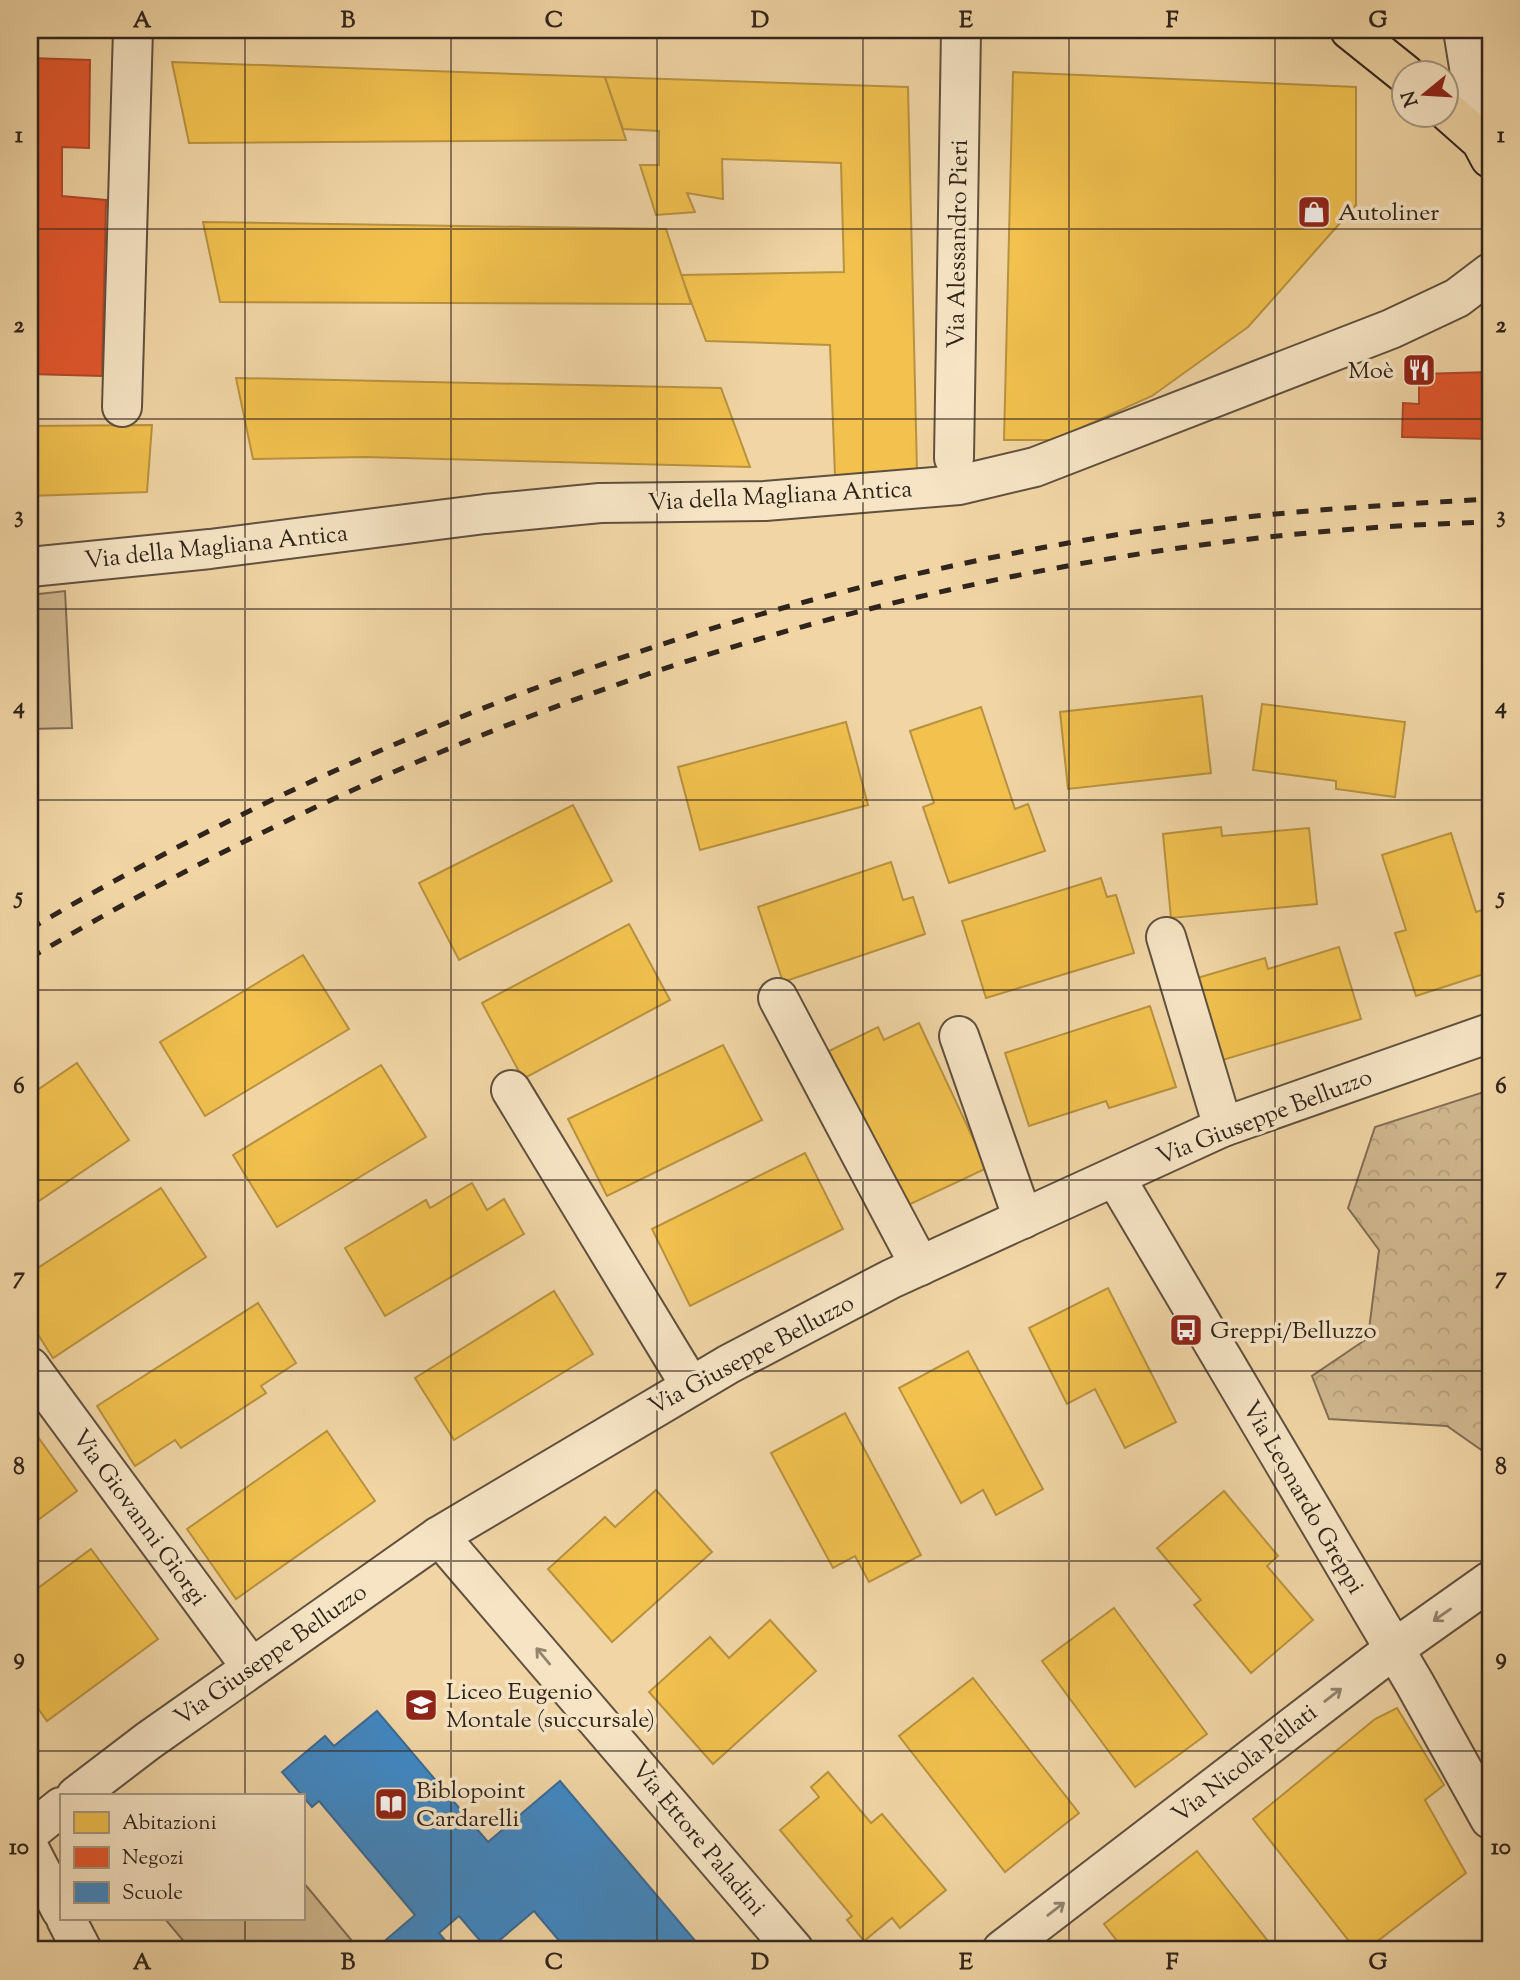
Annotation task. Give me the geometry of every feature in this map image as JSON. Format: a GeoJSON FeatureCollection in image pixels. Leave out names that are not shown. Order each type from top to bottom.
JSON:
{"type":"FeatureCollection","features":[{"type":"Feature","properties":{"kind":"main road"},"geometry":{"type":"LineString","coordinates":[[1350,30],[1390,62]]}},
{"type":"Feature","properties":{"kind":"main road"},"geometry":{"type":"LineString","coordinates":[[1460,123],[1486,150]]}},
{"type":"Feature","properties":{"kind":"street"},"geometry":{"type":"LineString","coordinates":[[122,407],[133,30]]}},
{"type":"Feature","properties":{"kind":"street","name":"Via Alessandro Pieri"},"geometry":{"type":"LineString","coordinates":[[954,458],[961,30]]}},
{"type":"Feature","properties":{"kind":"street"},"geometry":{"type":"LineString","coordinates":[[1463,30],[1486,150]]}},
{"type":"Feature","properties":{"kind":"street","name":"Via della Magliana Antica"},"geometry":{"type":"LineString","coordinates":[[30,567],[210,549],[485,513],[600,503],[765,501],[991,480],[1046,463],[1391,329],[1457,298],[1490,273]]}},
{"type":"Feature","properties":{"kind":"street"},"geometry":{"type":"LineString","coordinates":[[1166,937],[1223,1127]]}},
{"type":"Feature","properties":{"kind":"street"},"geometry":{"type":"LineString","coordinates":[[778,998],[920,1266]]}},
{"type":"Feature","properties":{"kind":"street","name":"Via Giuseppe Belluzzo"},"geometry":{"type":"LineString","coordinates":[[79,1794],[251,1667],[439,1536],[690,1385],[920,1266],[1223,1127],[1490,1032]]}},
{"type":"Feature","properties":{"kind":"street"},"geometry":{"type":"LineString","coordinates":[[959,1036],[1023,1219]]}},
{"type":"Feature","properties":{"kind":"street"},"geometry":{"type":"LineString","coordinates":[[511,1090],[690,1385]]}},
{"type":"Feature","properties":{"kind":"street","name":"Via Leonardo Greppi"},"geometry":{"type":"LineString","coordinates":[[1115,1177],[1394,1648],[1490,1819]]}},
{"type":"Feature","properties":{"kind":"street","name":"Via Giovanni Giorgi"},"geometry":{"type":"LineString","coordinates":[[30,1367],[251,1667]]}},
{"type":"Feature","properties":{"kind":"street","name":"Via Ettore Paladini"},"geometry":{"type":"LineString","coordinates":[[439,1536],[794,1950]]}},
{"type":"Feature","properties":{"kind":"street","name":"Via Nicola Pellati"},"geometry":{"type":"LineString","coordinates":[[1002,1950],[1394,1648],[1490,1581]]}},
{"type":"Feature","properties":{"kind":"street"},"geometry":{"type":"LineString","coordinates":[[30,1832],[60,1808]]}},
{"type":"Feature","properties":{"kind":"street"},"geometry":{"type":"LineString","coordinates":[[30,1850],[60,1908]]}},
{"type":"Feature","properties":{"kind":"street"},"geometry":{"type":"LineString","coordinates":[[67,1920],[82,1950]]}},
{"type":"Feature","properties":{"kind":"green space"},"geometry":{"type":"Polygon","coordinates":[[[65,591],[72,728],[30,729],[30,595],[65,591]]]}},
{"type":"Feature","properties":{"kind":"green space"},"geometry":{"type":"Polygon","coordinates":[[[1490,1090],[1490,1456],[1447,1426],[1329,1419],[1312,1376],[1368,1338],[1379,1250],[1348,1208],[1375,1127],[1490,1090]]]}},
{"type":"Feature","properties":{"kind":"green space"},"geometry":{"type":"Polygon","coordinates":[[[304,1883],[358,1948],[355,1950],[191,1950],[166,1920],[304,1920],[304,1883]]]}},
{"type":"Feature","properties":{"kind":"building: Abitazioni"},"geometry":{"type":"Polygon","coordinates":[[[172,62],[605,77],[626,140],[189,143],[172,62]]]}},
{"type":"Feature","properties":{"kind":"building: Abitazioni"},"geometry":{"type":"Polygon","coordinates":[[[1013,72],[1356,87],[1356,205],[1248,327],[1152,396],[1054,440],[1004,440],[1013,72]]]}},
{"type":"Feature","properties":{"kind":"building: Abitazioni"},"geometry":{"type":"Polygon","coordinates":[[[605,77],[908,87],[917,471],[835,476],[830,345],[706,341],[681,275],[844,272],[841,163],[722,159],[723,199],[687,193],[695,212],[656,215],[640,165],[659,165],[659,131],[623,129],[605,77]]]}},
{"type":"Feature","properties":{"kind":"building: Abitazioni"},"geometry":{"type":"Polygon","coordinates":[[[203,222],[666,229],[691,304],[220,302],[203,222]]]}},
{"type":"Feature","properties":{"kind":"building: Abitazioni"},"geometry":{"type":"Polygon","coordinates":[[[236,378],[721,388],[750,467],[364,457],[253,459],[236,378]]]}},
{"type":"Feature","properties":{"kind":"building: Abitazioni"},"geometry":{"type":"Polygon","coordinates":[[[152,425],[147,492],[30,496],[30,426],[152,425]]]}},
{"type":"Feature","properties":{"kind":"building: Abitazioni"},"geometry":{"type":"Polygon","coordinates":[[[1202,696],[1211,773],[1068,789],[1060,712],[1202,696]]]}},
{"type":"Feature","properties":{"kind":"building: Abitazioni"},"geometry":{"type":"Polygon","coordinates":[[[1262,704],[1405,722],[1395,797],[1336,789],[1336,781],[1253,770],[1262,704]]]}},
{"type":"Feature","properties":{"kind":"building: Abitazioni"},"geometry":{"type":"Polygon","coordinates":[[[981,707],[1015,809],[1028,804],[1045,851],[949,883],[923,807],[934,803],[910,731],[981,707]]]}},
{"type":"Feature","properties":{"kind":"building: Abitazioni"},"geometry":{"type":"Polygon","coordinates":[[[846,722],[868,805],[700,850],[678,767],[846,722]]]}},
{"type":"Feature","properties":{"kind":"building: Abitazioni"},"geometry":{"type":"Polygon","coordinates":[[[573,805],[612,881],[459,960],[419,883],[573,805]]]}},
{"type":"Feature","properties":{"kind":"building: Abitazioni"},"geometry":{"type":"Polygon","coordinates":[[[1221,827],[1222,836],[1309,828],[1317,904],[1171,918],[1163,834],[1221,827]]]}},
{"type":"Feature","properties":{"kind":"building: Abitazioni"},"geometry":{"type":"Polygon","coordinates":[[[1451,833],[1476,912],[1485,909],[1490,927],[1490,972],[1416,996],[1395,933],[1406,930],[1382,855],[1451,833]]]}},
{"type":"Feature","properties":{"kind":"building: Abitazioni"},"geometry":{"type":"Polygon","coordinates":[[[891,862],[903,900],[913,897],[925,934],[783,982],[758,907],[891,862]]]}},
{"type":"Feature","properties":{"kind":"building: Abitazioni"},"geometry":{"type":"Polygon","coordinates":[[[1101,878],[1107,897],[1116,895],[1134,953],[986,998],[962,921],[1101,878]]]}},
{"type":"Feature","properties":{"kind":"building: Abitazioni"},"geometry":{"type":"Polygon","coordinates":[[[629,924],[670,1000],[523,1079],[482,1003],[629,924]]]}},
{"type":"Feature","properties":{"kind":"building: Abitazioni"},"geometry":{"type":"Polygon","coordinates":[[[1339,947],[1361,1019],[1219,1061],[1194,979],[1265,958],[1268,969],[1339,947]]]}},
{"type":"Feature","properties":{"kind":"building: Abitazioni"},"geometry":{"type":"Polygon","coordinates":[[[303,955],[349,1029],[205,1116],[160,1042],[303,955]]]}},
{"type":"Feature","properties":{"kind":"building: Abitazioni"},"geometry":{"type":"Polygon","coordinates":[[[1150,1006],[1176,1087],[1109,1108],[1106,1101],[1029,1126],[1005,1053],[1150,1006]]]}},
{"type":"Feature","properties":{"kind":"building: Abitazioni"},"geometry":{"type":"Polygon","coordinates":[[[919,1023],[987,1168],[902,1208],[829,1051],[878,1027],[884,1040],[919,1023]]]}},
{"type":"Feature","properties":{"kind":"building: Abitazioni"},"geometry":{"type":"Polygon","coordinates":[[[723,1045],[762,1120],[607,1196],[568,1119],[723,1045]]]}},
{"type":"Feature","properties":{"kind":"building: Abitazioni"},"geometry":{"type":"Polygon","coordinates":[[[77,1063],[129,1140],[30,1207],[30,1095],[77,1063]]]}},
{"type":"Feature","properties":{"kind":"building: Abitazioni"},"geometry":{"type":"Polygon","coordinates":[[[381,1065],[426,1137],[277,1227],[233,1155],[381,1065]]]}},
{"type":"Feature","properties":{"kind":"building: Abitazioni"},"geometry":{"type":"Polygon","coordinates":[[[805,1153],[843,1229],[690,1306],[652,1229],[805,1153]]]}},
{"type":"Feature","properties":{"kind":"building: Abitazioni"},"geometry":{"type":"Polygon","coordinates":[[[472,1183],[487,1210],[504,1199],[524,1234],[385,1316],[345,1248],[426,1200],[430,1208],[472,1183]]]}},
{"type":"Feature","properties":{"kind":"building: Abitazioni"},"geometry":{"type":"Polygon","coordinates":[[[161,1188],[206,1257],[53,1358],[30,1322],[30,1273],[161,1188]]]}},
{"type":"Feature","properties":{"kind":"building: Abitazioni"},"geometry":{"type":"Polygon","coordinates":[[[1108,1288],[1176,1422],[1125,1448],[1095,1389],[1067,1404],[1029,1328],[1108,1288]]]}},
{"type":"Feature","properties":{"kind":"building: Abitazioni"},"geometry":{"type":"Polygon","coordinates":[[[554,1291],[593,1354],[454,1440],[415,1378],[554,1291]]]}},
{"type":"Feature","properties":{"kind":"building: Abitazioni"},"geometry":{"type":"Polygon","coordinates":[[[258,1303],[296,1363],[261,1386],[266,1393],[181,1448],[175,1440],[135,1466],[97,1406],[258,1303]]]}},
{"type":"Feature","properties":{"kind":"building: Abitazioni"},"geometry":{"type":"Polygon","coordinates":[[[968,1351],[1043,1489],[996,1515],[983,1490],[961,1503],[899,1388],[968,1351]]]}},
{"type":"Feature","properties":{"kind":"building: Abitazioni"},"geometry":{"type":"Polygon","coordinates":[[[845,1413],[921,1555],[869,1582],[855,1556],[833,1568],[771,1453],[845,1413]]]}},
{"type":"Feature","properties":{"kind":"building: Abitazioni"},"geometry":{"type":"Polygon","coordinates":[[[30,1426],[77,1491],[30,1526],[30,1426]]]}},
{"type":"Feature","properties":{"kind":"building: Abitazioni"},"geometry":{"type":"Polygon","coordinates":[[[327,1431],[375,1501],[236,1599],[187,1529],[327,1431]]]}},
{"type":"Feature","properties":{"kind":"building: Abitazioni"},"geometry":{"type":"Polygon","coordinates":[[[656,1490],[712,1552],[612,1642],[548,1569],[605,1517],[615,1527],[656,1490]]]}},
{"type":"Feature","properties":{"kind":"building: Abitazioni"},"geometry":{"type":"Polygon","coordinates":[[[1224,1491],[1278,1556],[1267,1566],[1313,1620],[1251,1673],[1194,1605],[1201,1600],[1157,1548],[1224,1491]]]}},
{"type":"Feature","properties":{"kind":"building: Abitazioni"},"geometry":{"type":"Polygon","coordinates":[[[91,1549],[158,1639],[47,1721],[30,1697],[30,1594],[91,1549]]]}},
{"type":"Feature","properties":{"kind":"building: Abitazioni"},"geometry":{"type":"Polygon","coordinates":[[[1114,1608],[1207,1734],[1135,1787],[1042,1661],[1114,1608]]]}},
{"type":"Feature","properties":{"kind":"building: Abitazioni"},"geometry":{"type":"Polygon","coordinates":[[[770,1620],[816,1671],[713,1764],[649,1692],[710,1637],[729,1658],[770,1620]]]}},
{"type":"Feature","properties":{"kind":"building: Abitazioni"},"geometry":{"type":"Polygon","coordinates":[[[973,1678],[1079,1813],[1005,1872],[899,1736],[973,1678]]]}},
{"type":"Feature","properties":{"kind":"building: Abitazioni"},"geometry":{"type":"Polygon","coordinates":[[[1397,1708],[1444,1785],[1425,1800],[1466,1873],[1366,1950],[1356,1950],[1253,1819],[1375,1719],[1397,1708]]]}},
{"type":"Feature","properties":{"kind":"building: Abitazioni"},"geometry":{"type":"Polygon","coordinates":[[[828,1772],[871,1823],[882,1814],[946,1890],[900,1928],[892,1918],[864,1941],[847,1920],[852,1916],[780,1830],[819,1797],[811,1787],[828,1772]]]}},
{"type":"Feature","properties":{"kind":"building: Abitazioni"},"geometry":{"type":"Polygon","coordinates":[[[1197,1851],[1275,1950],[1124,1950],[1104,1924],[1197,1851]]]}},
{"type":"Feature","properties":{"kind":"building: Abitazioni"},"geometry":{"type":"Polygon","coordinates":[[[1490,1941],[1490,1950],[1479,1950],[1490,1941]]]}},
{"type":"Feature","properties":{"kind":"building: Negozi"},"geometry":{"type":"Polygon","coordinates":[[[30,58],[90,60],[89,148],[62,147],[62,196],[106,200],[102,376],[30,374],[30,58]]]}},
{"type":"Feature","properties":{"kind":"building: Negozi"},"geometry":{"type":"Polygon","coordinates":[[[1490,372],[1490,439],[1402,437],[1403,403],[1419,404],[1419,374],[1490,372]]]}},
{"type":"Feature","properties":{"kind":"building: Scuole"},"geometry":{"type":"Polygon","coordinates":[[[377,1711],[488,1842],[560,1781],[703,1950],[567,1950],[534,1911],[488,1950],[459,1916],[439,1933],[453,1950],[374,1950],[415,1915],[319,1801],[312,1807],[304,1794],[301,1794],[282,1772],[325,1736],[334,1746],[377,1711]]]}},
{"type":"Feature","properties":{"kind":"railway"},"geometry":{"type":"LineString","coordinates":[[30,929],[163,855],[300,787],[440,726],[582,671],[727,624],[875,584],[1024,551],[1175,526],[1293,512],[1490,499]]}},
{"type":"Feature","properties":{"kind":"railway"},"geometry":{"type":"LineString","coordinates":[[30,958],[199,865],[372,781],[551,709],[733,647],[918,597],[1106,559],[1297,534],[1490,522]]}},
{"type":"Feature","properties":{"kind":"place","name":"Autoliner"},"geometry":{"type":"Point","coordinates":[1314,212]}},
{"type":"Feature","properties":{"kind":"place","name":"Moè"},"geometry":{"type":"Point","coordinates":[1419,370]}},
{"type":"Feature","properties":{"kind":"place","name":"Greppi/Belluzzo"},"geometry":{"type":"Point","coordinates":[1186,1330]}},
{"type":"Feature","properties":{"kind":"place","name":"Liceo Eugenio Montale (succursale)"},"geometry":{"type":"Point","coordinates":[421,1705]}},
{"type":"Feature","properties":{"kind":"place","name":"Biblopoint Cardarelli"},"geometry":{"type":"Point","coordinates":[391,1804]}}]}
